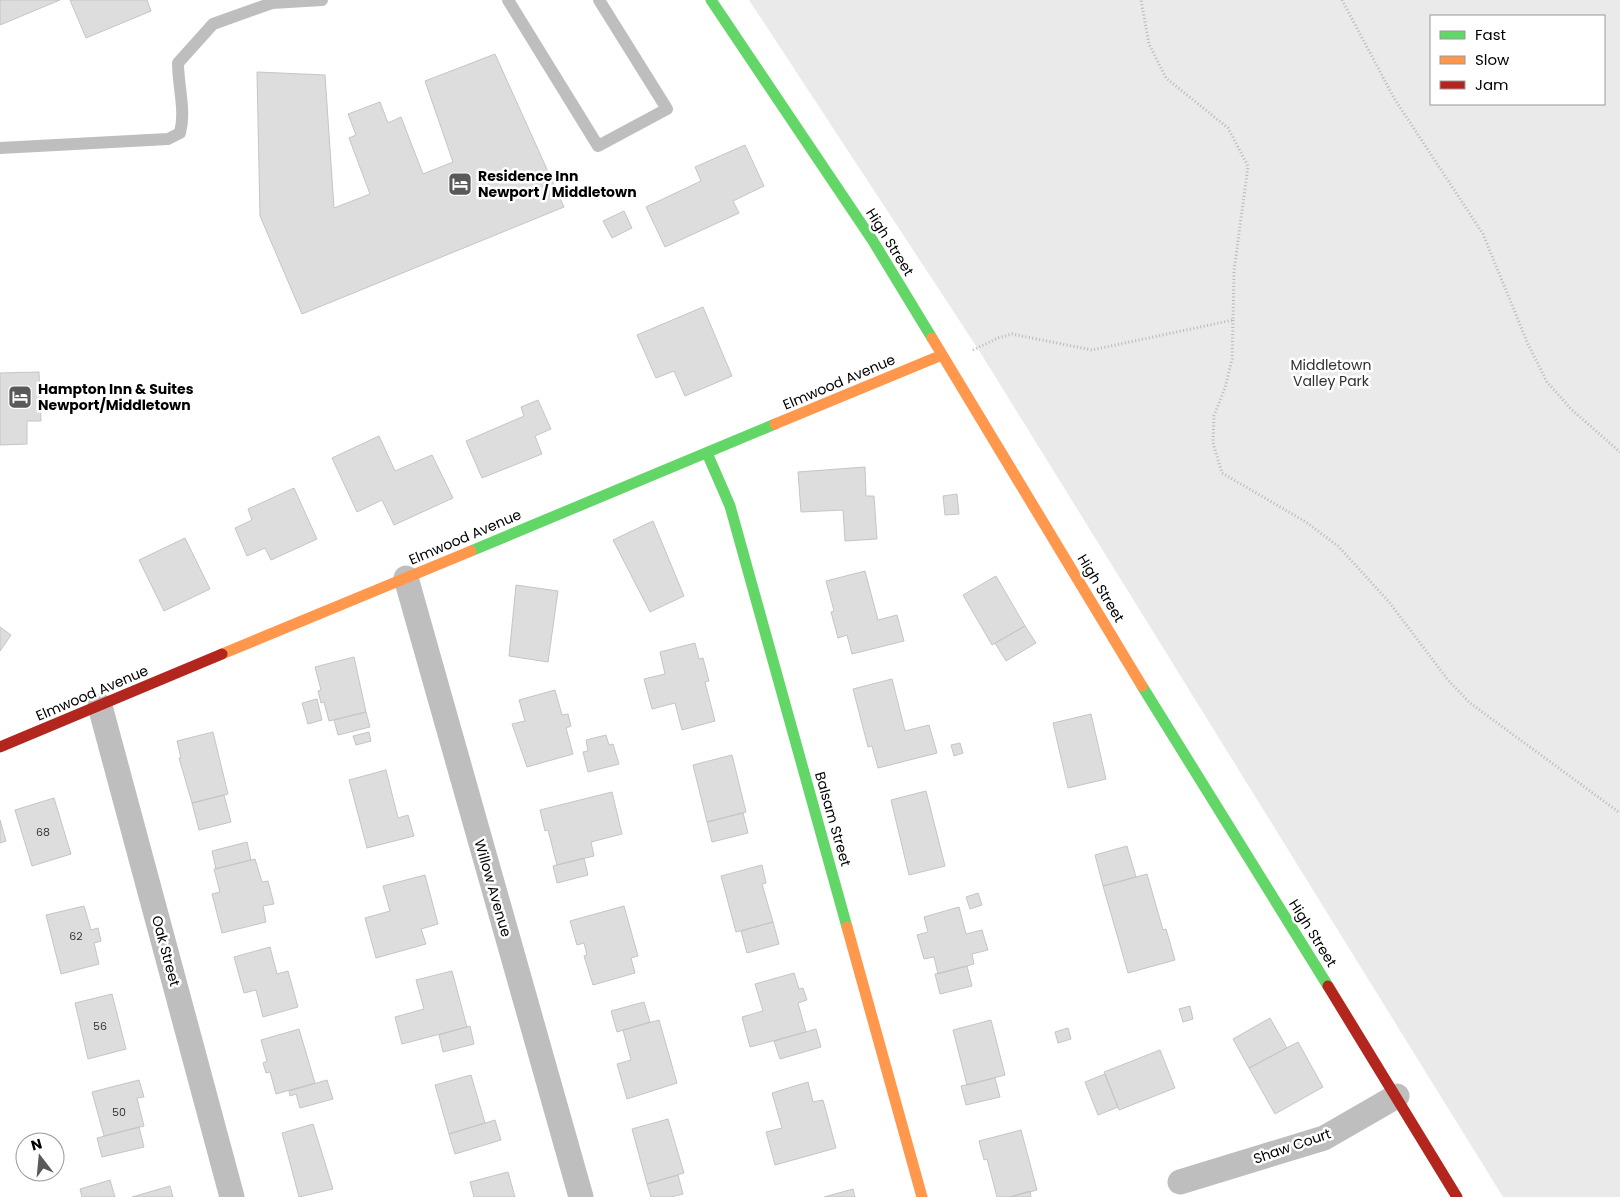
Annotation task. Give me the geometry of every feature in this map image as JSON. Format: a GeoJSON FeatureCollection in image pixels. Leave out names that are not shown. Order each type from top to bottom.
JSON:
{"type":"FeatureCollection","features":[{"type":"Feature","properties":{"kind":"street","name":"High Street"},"geometry":{"type":"LineString","coordinates":[[711,0],[873,241],[1176,740],[1397,1096],[1457,1197]]}},
{"type":"Feature","properties":{"kind":"street","name":"Elmwood Avenue"},"geometry":{"type":"LineString","coordinates":[[0,747],[707,453],[945,359]]}},
{"type":"Feature","properties":{"kind":"street","name":"Balsam Street"},"geometry":{"type":"LineString","coordinates":[[707,453],[730,506],[922,1197]]}},
{"type":"Feature","properties":{"kind":"street","name":"Willow Avenue"},"geometry":{"type":"LineString","coordinates":[[406,578],[581,1197]]}},
{"type":"Feature","properties":{"kind":"street","name":"Oak Street"},"geometry":{"type":"LineString","coordinates":[[100,706],[232,1197]]}},
{"type":"Feature","properties":{"kind":"street","name":"Shaw Court"},"geometry":{"type":"LineString","coordinates":[[1180,1182],[1324,1138],[1397,1096]]}},
{"type":"Feature","properties":{"kind":"lane"},"geometry":{"type":"LineString","coordinates":[[0,148],[168,139],[180,133],[184,120],[178,84],[178,63],[213,24],[272,3],[322,0]]}},
{"type":"Feature","properties":{"kind":"lane"},"geometry":{"type":"LineString","coordinates":[[508,0],[598,146],[667,109],[598,0]]}},
{"type":"Feature","properties":{"kind":"path"},"geometry":{"type":"LineString","coordinates":[[1141,0],[1149,44],[1166,78],[1228,128],[1248,166],[1234,271],[1232,359],[1225,388],[1214,416],[1213,444],[1222,473],[1306,522],[1338,546],[1389,602],[1448,680],[1470,703],[1620,813]]}},
{"type":"Feature","properties":{"kind":"path"},"geometry":{"type":"LineString","coordinates":[[1342,0],[1394,98],[1483,234],[1528,344],[1547,382],[1572,410],[1620,452]]}},
{"type":"Feature","properties":{"kind":"path"},"geometry":{"type":"LineString","coordinates":[[945,359],[1012,334],[1092,350],[1233,320]]}},
{"type":"Feature","properties":{"kind":"green space","name":"Middletown Valley Park"},"geometry":{"type":"Polygon","coordinates":[[[749,0],[1620,0],[1620,1197],[1503,1197],[980,352],[749,0]]]}},
{"type":"Feature","properties":{"kind":"building"},"geometry":{"type":"Polygon","coordinates":[[[0,0],[60,0],[0,25],[0,0]]]}},
{"type":"Feature","properties":{"kind":"building"},"geometry":{"type":"Polygon","coordinates":[[[70,0],[147,0],[151,11],[86,38],[70,0]]]}},
{"type":"Feature","properties":{"kind":"building","name":"Residence Inn Newport / Middletown"},"geometry":{"type":"Polygon","coordinates":[[[495,54],[564,207],[302,314],[260,216],[257,72],[325,75],[334,208],[370,194],[349,138],[356,135],[348,114],[380,102],[388,123],[401,117],[423,174],[453,162],[425,81],[495,54]]]}},
{"type":"Feature","properties":{"kind":"building"},"geometry":{"type":"Polygon","coordinates":[[[745,145],[764,186],[733,201],[739,213],[665,247],[646,207],[701,181],[695,167],[745,145]]]}},
{"type":"Feature","properties":{"kind":"building"},"geometry":{"type":"Polygon","coordinates":[[[624,211],[632,228],[612,238],[603,221],[624,211]]]}},
{"type":"Feature","properties":{"kind":"building"},"geometry":{"type":"Polygon","coordinates":[[[703,307],[732,376],[685,396],[674,371],[656,378],[637,335],[703,307]]]}},
{"type":"Feature","properties":{"kind":"building","name":"Hampton Inn & Suites Newport/Middletown"},"geometry":{"type":"Polygon","coordinates":[[[39,372],[41,421],[27,421],[27,444],[0,445],[0,373],[39,372]]]}},
{"type":"Feature","properties":{"kind":"building"},"geometry":{"type":"Polygon","coordinates":[[[538,400],[551,429],[535,436],[542,454],[482,478],[466,441],[524,416],[521,407],[538,400]]]}},
{"type":"Feature","properties":{"kind":"building"},"geometry":{"type":"Polygon","coordinates":[[[379,436],[395,471],[432,455],[453,498],[394,525],[382,500],[357,512],[332,458],[379,436]]]}},
{"type":"Feature","properties":{"kind":"building"},"geometry":{"type":"Polygon","coordinates":[[[865,467],[866,496],[874,496],[877,539],[845,541],[843,510],[801,512],[798,472],[865,467]]]}},
{"type":"Feature","properties":{"kind":"building"},"geometry":{"type":"Polygon","coordinates":[[[294,488],[317,539],[271,560],[265,548],[247,556],[235,528],[252,520],[248,509],[294,488]]]}},
{"type":"Feature","properties":{"kind":"building"},"geometry":{"type":"Polygon","coordinates":[[[957,494],[959,514],[945,515],[943,496],[957,494]]]}},
{"type":"Feature","properties":{"kind":"building"},"geometry":{"type":"Polygon","coordinates":[[[653,521],[684,596],[650,612],[613,540],[653,521]]]}},
{"type":"Feature","properties":{"kind":"building"},"geometry":{"type":"Polygon","coordinates":[[[185,538],[210,589],[164,611],[139,560],[185,538]]]}},
{"type":"Feature","properties":{"kind":"building"},"geometry":{"type":"Polygon","coordinates":[[[865,571],[878,620],[897,615],[904,641],[852,654],[847,635],[838,638],[831,612],[834,611],[826,581],[865,571]]]}},
{"type":"Feature","properties":{"kind":"building"},"geometry":{"type":"Polygon","coordinates":[[[996,576],[1025,626],[992,645],[963,595],[996,576]]]}},
{"type":"Feature","properties":{"kind":"building"},"geometry":{"type":"Polygon","coordinates":[[[516,585],[558,591],[548,662],[509,656],[516,585]]]}},
{"type":"Feature","properties":{"kind":"building"},"geometry":{"type":"Polygon","coordinates":[[[1025,626],[1036,643],[1006,661],[995,643],[1025,626]]]}},
{"type":"Feature","properties":{"kind":"building"},"geometry":{"type":"Polygon","coordinates":[[[0,627],[11,635],[0,651],[0,627]]]}},
{"type":"Feature","properties":{"kind":"building"},"geometry":{"type":"Polygon","coordinates":[[[695,643],[699,659],[703,658],[709,681],[705,682],[715,721],[682,730],[675,703],[652,709],[644,679],[665,674],[660,652],[695,643]]]}},
{"type":"Feature","properties":{"kind":"building"},"geometry":{"type":"Polygon","coordinates":[[[354,657],[366,712],[329,721],[324,702],[321,703],[318,691],[321,690],[315,667],[354,657]]]}},
{"type":"Feature","properties":{"kind":"building"},"geometry":{"type":"Polygon","coordinates":[[[892,679],[905,731],[929,725],[937,753],[878,768],[872,746],[868,747],[853,689],[892,679]]]}},
{"type":"Feature","properties":{"kind":"building"},"geometry":{"type":"Polygon","coordinates":[[[555,690],[562,715],[568,714],[571,726],[566,728],[573,754],[527,767],[512,724],[525,721],[519,700],[555,690]]]}},
{"type":"Feature","properties":{"kind":"building"},"geometry":{"type":"Polygon","coordinates":[[[317,699],[322,720],[308,724],[302,703],[317,699]]]}},
{"type":"Feature","properties":{"kind":"building"},"geometry":{"type":"Polygon","coordinates":[[[366,712],[370,727],[338,735],[334,720],[366,712]]]}},
{"type":"Feature","properties":{"kind":"building"},"geometry":{"type":"Polygon","coordinates":[[[1091,714],[1106,779],[1068,788],[1053,723],[1091,714]]]}},
{"type":"Feature","properties":{"kind":"building"},"geometry":{"type":"Polygon","coordinates":[[[213,732],[228,794],[192,803],[179,758],[181,758],[177,741],[213,732]]]}},
{"type":"Feature","properties":{"kind":"building"},"geometry":{"type":"Polygon","coordinates":[[[369,732],[371,741],[356,745],[353,736],[369,732]]]}},
{"type":"Feature","properties":{"kind":"building"},"geometry":{"type":"Polygon","coordinates":[[[606,735],[609,745],[613,744],[619,764],[588,772],[583,752],[588,751],[586,740],[606,735]]]}},
{"type":"Feature","properties":{"kind":"building"},"geometry":{"type":"Polygon","coordinates":[[[960,743],[963,753],[954,756],[951,745],[960,743]]]}},
{"type":"Feature","properties":{"kind":"building"},"geometry":{"type":"Polygon","coordinates":[[[732,755],[746,812],[707,822],[693,765],[732,755]]]}},
{"type":"Feature","properties":{"kind":"building"},"geometry":{"type":"Polygon","coordinates":[[[386,770],[398,818],[408,815],[414,836],[367,848],[349,780],[386,770]]]}},
{"type":"Feature","properties":{"kind":"building"},"geometry":{"type":"Polygon","coordinates":[[[926,791],[945,866],[909,875],[891,800],[926,791]]]}},
{"type":"Feature","properties":{"kind":"building"},"geometry":{"type":"Polygon","coordinates":[[[612,792],[622,834],[591,842],[594,856],[557,865],[548,830],[545,831],[540,810],[612,792]]]}},
{"type":"Feature","properties":{"kind":"building"},"geometry":{"type":"Polygon","coordinates":[[[224,795],[231,822],[199,830],[192,803],[224,795]]]}},
{"type":"Feature","properties":{"kind":"building"},"geometry":{"type":"Polygon","coordinates":[[[54,798],[71,854],[32,866],[15,810],[54,798]]]}},
{"type":"Feature","properties":{"kind":"building"},"geometry":{"type":"Polygon","coordinates":[[[743,813],[748,833],[712,842],[707,822],[743,813]]]}},
{"type":"Feature","properties":{"kind":"building"},"geometry":{"type":"Polygon","coordinates":[[[0,820],[6,841],[0,843],[0,820]]]}},
{"type":"Feature","properties":{"kind":"building"},"geometry":{"type":"Polygon","coordinates":[[[247,842],[251,860],[216,869],[212,851],[247,842]]]}},
{"type":"Feature","properties":{"kind":"building"},"geometry":{"type":"Polygon","coordinates":[[[1127,846],[1136,877],[1103,886],[1095,855],[1127,846]]]}},
{"type":"Feature","properties":{"kind":"building"},"geometry":{"type":"Polygon","coordinates":[[[584,858],[588,875],[557,883],[553,866],[584,858]]]}},
{"type":"Feature","properties":{"kind":"building"},"geometry":{"type":"Polygon","coordinates":[[[255,859],[262,882],[268,881],[274,904],[263,906],[266,922],[222,933],[212,894],[220,892],[214,869],[255,859]]]}},
{"type":"Feature","properties":{"kind":"building"},"geometry":{"type":"Polygon","coordinates":[[[762,865],[766,883],[762,884],[773,922],[736,932],[721,876],[762,865]]]}},
{"type":"Feature","properties":{"kind":"building"},"geometry":{"type":"Polygon","coordinates":[[[1147,874],[1163,930],[1166,929],[1175,960],[1128,973],[1103,886],[1147,874]]]}},
{"type":"Feature","properties":{"kind":"building"},"geometry":{"type":"Polygon","coordinates":[[[425,875],[438,924],[421,929],[426,944],[376,958],[365,918],[390,911],[383,886],[425,875]]]}},
{"type":"Feature","properties":{"kind":"building"},"geometry":{"type":"Polygon","coordinates":[[[978,893],[982,905],[970,909],[966,897],[978,893]]]}},
{"type":"Feature","properties":{"kind":"building"},"geometry":{"type":"Polygon","coordinates":[[[84,906],[91,930],[98,928],[101,941],[94,943],[99,964],[61,974],[46,915],[84,906]]]}},
{"type":"Feature","properties":{"kind":"building"},"geometry":{"type":"Polygon","coordinates":[[[624,906],[638,956],[631,958],[635,973],[593,985],[584,956],[587,955],[584,943],[577,945],[570,921],[624,906]]]}},
{"type":"Feature","properties":{"kind":"building"},"geometry":{"type":"Polygon","coordinates":[[[959,907],[966,934],[982,930],[988,950],[972,954],[974,964],[938,974],[934,957],[924,959],[917,935],[928,932],[924,917],[959,907]]]}},
{"type":"Feature","properties":{"kind":"building"},"geometry":{"type":"Polygon","coordinates":[[[773,922],[779,944],[747,953],[741,931],[773,922]]]}},
{"type":"Feature","properties":{"kind":"building"},"geometry":{"type":"Polygon","coordinates":[[[270,947],[277,974],[288,971],[298,1007],[263,1017],[256,990],[244,993],[234,957],[270,947]]]}},
{"type":"Feature","properties":{"kind":"building"},"geometry":{"type":"Polygon","coordinates":[[[967,966],[972,986],[940,994],[935,974],[967,966]]]}},
{"type":"Feature","properties":{"kind":"building"},"geometry":{"type":"Polygon","coordinates":[[[452,971],[467,1027],[402,1044],[395,1017],[424,1009],[416,980],[452,971]]]}},
{"type":"Feature","properties":{"kind":"building"},"geometry":{"type":"Polygon","coordinates":[[[794,973],[799,989],[803,988],[807,1000],[798,1003],[806,1032],[750,1047],[742,1017],[763,1011],[755,984],[794,973]]]}},
{"type":"Feature","properties":{"kind":"building"},"geometry":{"type":"Polygon","coordinates":[[[112,994],[126,1049],[88,1059],[75,1003],[112,994]]]}},
{"type":"Feature","properties":{"kind":"building"},"geometry":{"type":"Polygon","coordinates":[[[644,1002],[650,1022],[617,1032],[611,1011],[644,1002]]]}},
{"type":"Feature","properties":{"kind":"building"},"geometry":{"type":"Polygon","coordinates":[[[1190,1006],[1193,1019],[1183,1022],[1179,1009],[1190,1006]]]}},
{"type":"Feature","properties":{"kind":"building"},"geometry":{"type":"Polygon","coordinates":[[[1270,1018],[1287,1048],[1249,1068],[1233,1039],[1270,1018]]]}},
{"type":"Feature","properties":{"kind":"building"},"geometry":{"type":"Polygon","coordinates":[[[659,1020],[677,1083],[627,1099],[617,1064],[631,1060],[623,1030],[659,1020]]]}},
{"type":"Feature","properties":{"kind":"building"},"geometry":{"type":"Polygon","coordinates":[[[991,1020],[1005,1075],[967,1085],[953,1030],[991,1020]]]}},
{"type":"Feature","properties":{"kind":"building"},"geometry":{"type":"Polygon","coordinates":[[[470,1026],[474,1044],[443,1052],[439,1035],[470,1026]]]}},
{"type":"Feature","properties":{"kind":"building"},"geometry":{"type":"Polygon","coordinates":[[[1068,1028],[1071,1039],[1058,1043],[1055,1032],[1068,1028]]]}},
{"type":"Feature","properties":{"kind":"building"},"geometry":{"type":"Polygon","coordinates":[[[299,1029],[315,1083],[276,1094],[270,1072],[266,1073],[263,1063],[267,1061],[261,1040],[299,1029]]]}},
{"type":"Feature","properties":{"kind":"building"},"geometry":{"type":"Polygon","coordinates":[[[816,1029],[821,1047],[780,1059],[774,1041],[816,1029]]]}},
{"type":"Feature","properties":{"kind":"building"},"geometry":{"type":"Polygon","coordinates":[[[1298,1042],[1323,1087],[1275,1114],[1249,1068],[1298,1042]]]}},
{"type":"Feature","properties":{"kind":"building"},"geometry":{"type":"Polygon","coordinates":[[[1160,1050],[1175,1088],[1119,1110],[1104,1072],[1160,1050]]]}},
{"type":"Feature","properties":{"kind":"building"},"geometry":{"type":"Polygon","coordinates":[[[1105,1074],[1118,1107],[1098,1115],[1085,1082],[1105,1074]]]}},
{"type":"Feature","properties":{"kind":"building"},"geometry":{"type":"Polygon","coordinates":[[[471,1075],[485,1123],[449,1134],[435,1085],[471,1075]]]}},
{"type":"Feature","properties":{"kind":"building"},"geometry":{"type":"Polygon","coordinates":[[[995,1078],[1000,1097],[966,1105],[961,1086],[995,1078]]]}},
{"type":"Feature","properties":{"kind":"building"},"geometry":{"type":"Polygon","coordinates":[[[139,1080],[144,1097],[137,1098],[144,1126],[104,1136],[92,1092],[139,1080]]]}},
{"type":"Feature","properties":{"kind":"building"},"geometry":{"type":"Polygon","coordinates":[[[327,1080],[333,1099],[300,1108],[296,1094],[290,1096],[289,1091],[327,1080]]]}},
{"type":"Feature","properties":{"kind":"building"},"geometry":{"type":"Polygon","coordinates":[[[808,1082],[813,1102],[823,1100],[836,1148],[775,1165],[766,1132],[782,1128],[772,1093],[808,1082]]]}},
{"type":"Feature","properties":{"kind":"building"},"geometry":{"type":"Polygon","coordinates":[[[668,1119],[684,1173],[647,1184],[632,1129],[668,1119]]]}},
{"type":"Feature","properties":{"kind":"building"},"geometry":{"type":"Polygon","coordinates":[[[495,1120],[501,1140],[455,1154],[449,1134],[495,1120]]]}},
{"type":"Feature","properties":{"kind":"building"},"geometry":{"type":"Polygon","coordinates":[[[313,1124],[333,1189],[299,1197],[282,1133],[313,1124]]]}},
{"type":"Feature","properties":{"kind":"building"},"geometry":{"type":"Polygon","coordinates":[[[139,1127],[144,1147],[102,1157],[97,1138],[139,1127]]]}},
{"type":"Feature","properties":{"kind":"building"},"geometry":{"type":"Polygon","coordinates":[[[1021,1130],[1037,1190],[1010,1197],[997,1197],[987,1159],[984,1160],[979,1141],[1021,1130]]]}},
{"type":"Feature","properties":{"kind":"building"},"geometry":{"type":"Polygon","coordinates":[[[508,1172],[515,1197],[474,1197],[470,1182],[508,1172]]]}},
{"type":"Feature","properties":{"kind":"building"},"geometry":{"type":"Polygon","coordinates":[[[678,1175],[683,1194],[671,1197],[651,1197],[647,1184],[678,1175]]]}},
{"type":"Feature","properties":{"kind":"building"},"geometry":{"type":"Polygon","coordinates":[[[110,1180],[115,1197],[82,1197],[80,1189],[110,1180]]]}},
{"type":"Feature","properties":{"kind":"building"},"geometry":{"type":"Polygon","coordinates":[[[170,1186],[173,1197],[132,1197],[170,1186]]]}},
{"type":"Feature","properties":{"kind":"building"},"geometry":{"type":"Polygon","coordinates":[[[853,1189],[855,1197],[824,1197],[853,1189]]]}},
{"type":"Feature","properties":{"kind":"building"},"geometry":{"type":"Polygon","coordinates":[[[1030,1191],[1031,1197],[1010,1197],[1030,1191]]]}},
{"type":"Feature","properties":{"kind":"traffic: fast"},"geometry":{"type":"LineString","coordinates":[[711,0],[873,241],[932,338]]}},
{"type":"Feature","properties":{"kind":"traffic: fast"},"geometry":{"type":"LineString","coordinates":[[471,551],[775,424]]}},
{"type":"Feature","properties":{"kind":"traffic: fast"},"geometry":{"type":"LineString","coordinates":[[707,453],[730,506],[847,927]]}},
{"type":"Feature","properties":{"kind":"traffic: fast"},"geometry":{"type":"LineString","coordinates":[[1142,686],[1328,986]]}},
{"type":"Feature","properties":{"kind":"traffic: slow"},"geometry":{"type":"LineString","coordinates":[[932,338],[1142,686]]}},
{"type":"Feature","properties":{"kind":"traffic: slow"},"geometry":{"type":"LineString","coordinates":[[775,424],[942,355]]}},
{"type":"Feature","properties":{"kind":"traffic: slow"},"geometry":{"type":"LineString","coordinates":[[222,654],[471,551]]}},
{"type":"Feature","properties":{"kind":"traffic: slow"},"geometry":{"type":"LineString","coordinates":[[847,927],[922,1197]]}},
{"type":"Feature","properties":{"kind":"traffic: jam"},"geometry":{"type":"LineString","coordinates":[[0,747],[222,654]]}},
{"type":"Feature","properties":{"kind":"traffic: jam"},"geometry":{"type":"LineString","coordinates":[[1328,986],[1457,1197]]}},
{"type":"Feature","properties":{"kind":"place","name":"Residence Inn Newport / Middletown"},"geometry":{"type":"Point","coordinates":[460,184]}},
{"type":"Feature","properties":{"kind":"place","name":"Hampton Inn & Suites Newport/Middletown"},"geometry":{"type":"Point","coordinates":[20,397]}}]}
